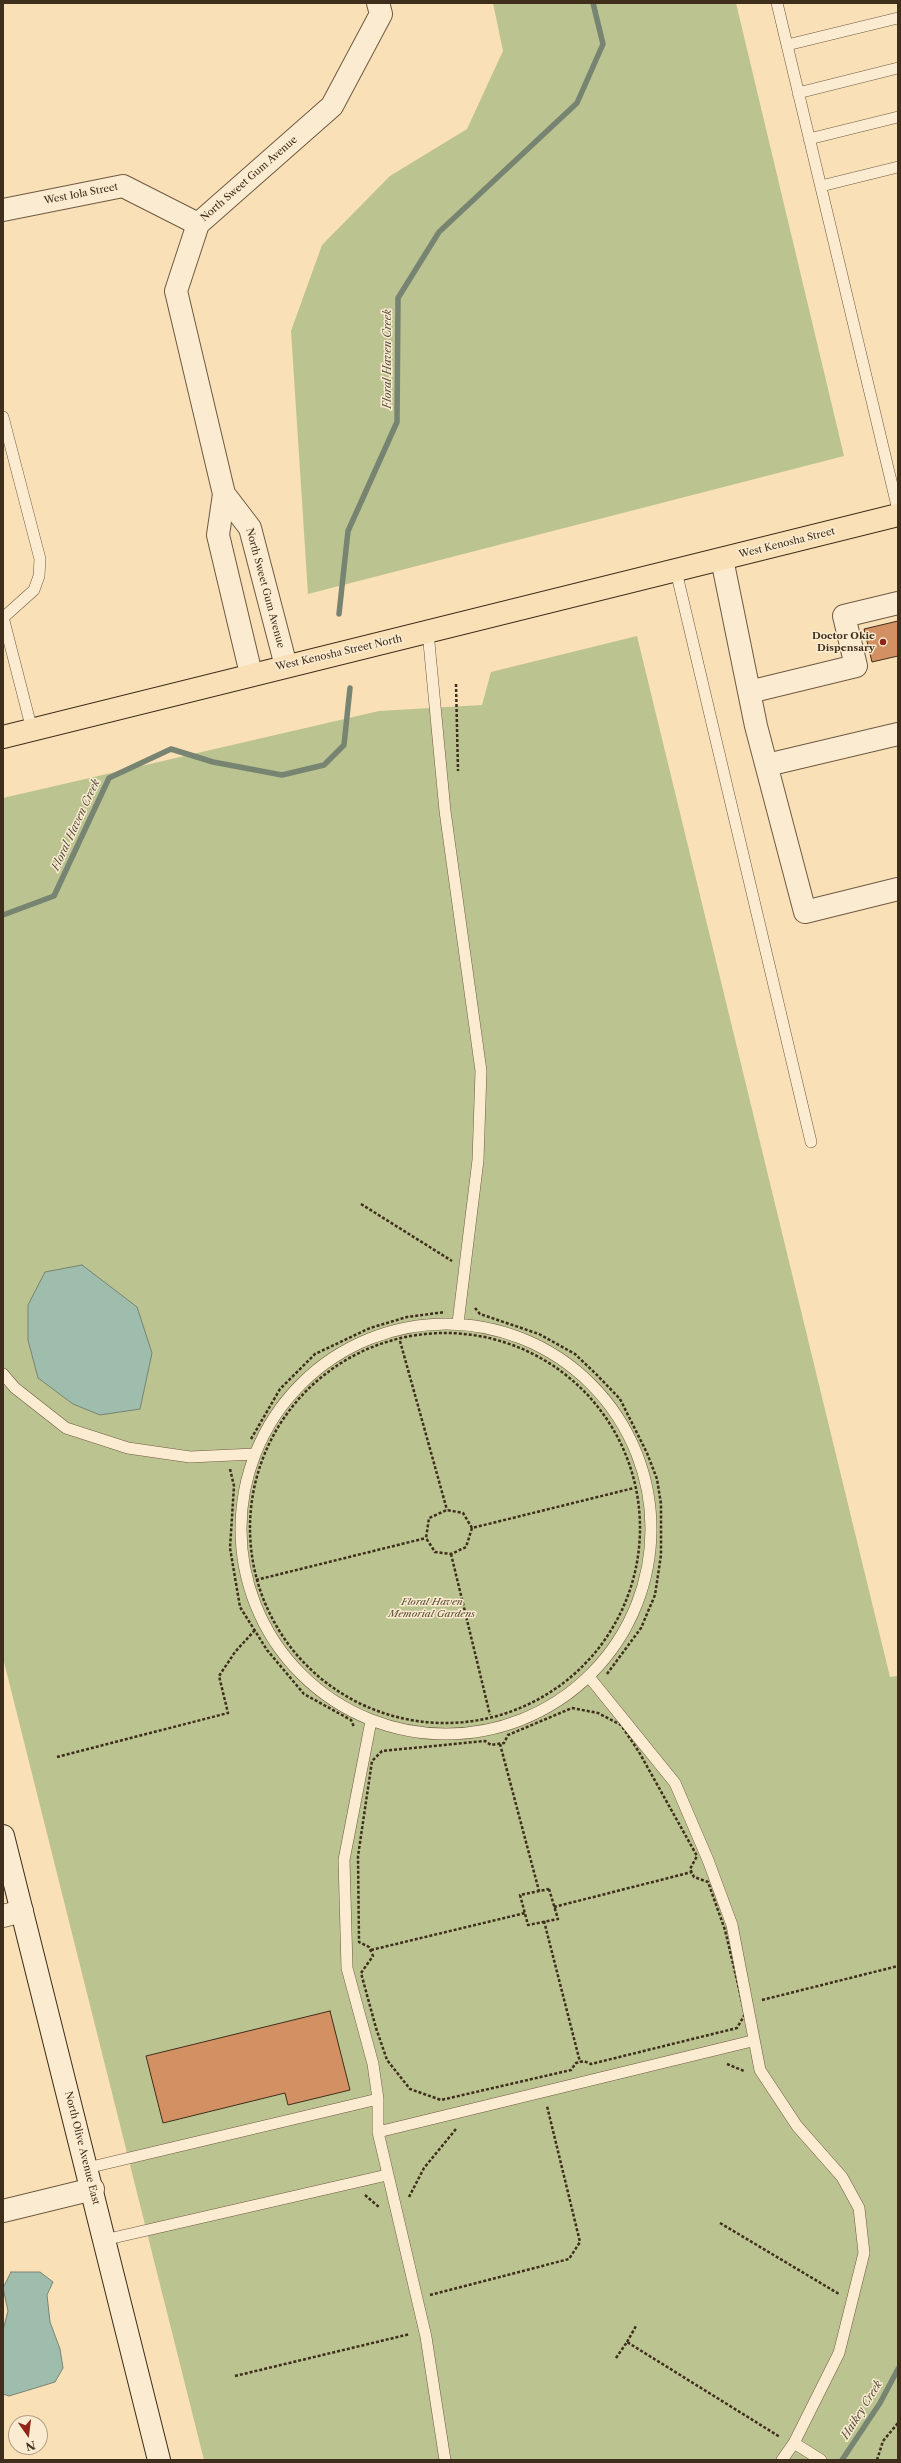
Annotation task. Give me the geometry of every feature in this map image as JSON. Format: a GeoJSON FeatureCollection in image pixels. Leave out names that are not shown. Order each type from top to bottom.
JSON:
{"type":"FeatureCollection","features":[{"type":"Feature","properties":{"kind":"main road","name":"West Kenosha Street"},"geometry":{"type":"LineString","coordinates":[[676,570],[898,515]]}},
{"type":"Feature","properties":{"kind":"main road","name":"West Kenosha Street North"},"geometry":{"type":"LineString","coordinates":[[3,737],[676,570]]}},
{"type":"Feature","properties":{"kind":"street","name":"North Sweet Gum Avenue"},"geometry":{"type":"LineString","coordinates":[[252,674],[218,535],[224,494],[176,291],[198,224],[332,106],[381,14],[378,3]]}},
{"type":"Feature","properties":{"kind":"street","name":"West Iola Street"},"geometry":{"type":"LineString","coordinates":[[3,210],[123,186],[198,224]]}},
{"type":"Feature","properties":{"kind":"street","name":"North Sweet Gum Avenue"},"geometry":{"type":"LineString","coordinates":[[224,494],[250,528],[286,666]]}},
{"type":"Feature","properties":{"kind":"street"},"geometry":{"type":"LineString","coordinates":[[722,559],[749,692],[806,912],[898,889]]}},
{"type":"Feature","properties":{"kind":"street"},"geometry":{"type":"LineString","coordinates":[[749,692],[856,666],[844,616],[898,603]]}},
{"type":"Feature","properties":{"kind":"street"},"geometry":{"type":"LineString","coordinates":[[767,766],[898,734]]}},
{"type":"Feature","properties":{"kind":"street","name":"North Olive Avenue East"},"geometry":{"type":"LineString","coordinates":[[3,1836],[12,1913],[93,2189],[104,2240],[159,2460]]}},
{"type":"Feature","properties":{"kind":"street"},"geometry":{"type":"LineString","coordinates":[[3,2211],[93,2189]]}},
{"type":"Feature","properties":{"kind":"lane"},"geometry":{"type":"LineString","coordinates":[[777,3],[898,510]]}},
{"type":"Feature","properties":{"kind":"lane"},"geometry":{"type":"LineString","coordinates":[[787,45],[898,18]]}},
{"type":"Feature","properties":{"kind":"lane"},"geometry":{"type":"LineString","coordinates":[[798,93],[898,68]]}},
{"type":"Feature","properties":{"kind":"lane"},"geometry":{"type":"LineString","coordinates":[[809,139],[898,117]]}},
{"type":"Feature","properties":{"kind":"lane"},"geometry":{"type":"LineString","coordinates":[[820,186],[898,167]]}},
{"type":"Feature","properties":{"kind":"lane"},"geometry":{"type":"LineString","coordinates":[[3,417],[40,559],[39,576],[34,590],[3,617],[32,730]]}},
{"type":"Feature","properties":{"kind":"lane"},"geometry":{"type":"LineString","coordinates":[[676,570],[811,1142]]}},
{"type":"Feature","properties":{"kind":"lane"},"geometry":{"type":"LineString","coordinates":[[428,632],[445,811],[481,1071],[478,1160],[458,1323]]}},
{"type":"Feature","properties":{"kind":"lane"},"geometry":{"type":"LineString","coordinates":[[458,1323],[509,1332],[557,1354],[592,1383],[628,1430],[647,1479],[653,1531],[646,1583],[625,1631],[589,1673],[544,1710],[484,1731],[422,1733],[371,1720],[323,1694],[290,1664],[265,1627],[248,1586],[240,1542],[242,1497],[254,1454],[286,1398],[334,1355],[394,1330],[458,1323]]}},
{"type":"Feature","properties":{"kind":"lane"},"geometry":{"type":"LineString","coordinates":[[3,1374],[15,1388],[66,1428],[128,1448],[190,1456],[254,1454]]}},
{"type":"Feature","properties":{"kind":"lane"},"geometry":{"type":"LineString","coordinates":[[589,1673],[675,1783],[708,1860],[732,1924],[752,2041],[760,2070],[797,2126],[846,2183],[859,2208],[864,2253],[839,2353],[794,2443],[782,2460]]}},
{"type":"Feature","properties":{"kind":"lane"},"geometry":{"type":"LineString","coordinates":[[371,1720],[344,1860],[347,1968],[373,2064],[378,2099],[378,2132],[426,2337],[445,2460]]}},
{"type":"Feature","properties":{"kind":"lane"},"geometry":{"type":"LineString","coordinates":[[378,2132],[752,2041]]}},
{"type":"Feature","properties":{"kind":"lane"},"geometry":{"type":"LineString","coordinates":[[87,2168],[378,2099]]}},
{"type":"Feature","properties":{"kind":"lane"},"geometry":{"type":"LineString","coordinates":[[104,2240],[387,2175]]}},
{"type":"Feature","properties":{"kind":"lane"},"geometry":{"type":"LineString","coordinates":[[794,2443],[816,2457]]}},
{"type":"Feature","properties":{"kind":"path"},"geometry":{"type":"LineString","coordinates":[[456,684],[459,779]]}},
{"type":"Feature","properties":{"kind":"path"},"geometry":{"type":"LineString","coordinates":[[361,1204],[457,1264]]}},
{"type":"Feature","properties":{"kind":"path"},"geometry":{"type":"LineString","coordinates":[[473,1305],[480,1314],[539,1334],[569,1351],[597,1375],[620,1399],[647,1453],[657,1479],[661,1504],[661,1555],[655,1595],[641,1628],[606,1676]]}},
{"type":"Feature","properties":{"kind":"path"},"geometry":{"type":"LineString","coordinates":[[248,1443],[280,1389],[315,1354],[370,1328],[408,1317],[451,1311]]}},
{"type":"Feature","properties":{"kind":"path"},"geometry":{"type":"LineString","coordinates":[[420,1717],[405,1717],[341,1696],[301,1664],[271,1624],[256,1580],[249,1526],[259,1464],[280,1420],[324,1373],[380,1347],[400,1341],[433,1333],[508,1342],[564,1369],[609,1415],[633,1478],[641,1548],[633,1589],[617,1627],[589,1673]]}},
{"type":"Feature","properties":{"kind":"path"},"geometry":{"type":"LineString","coordinates":[[400,1341],[447,1510]]}},
{"type":"Feature","properties":{"kind":"path"},"geometry":{"type":"LineString","coordinates":[[223,1468],[230,1468],[234,1486],[230,1548],[240,1607],[267,1650],[304,1694],[351,1720],[356,1732]]}},
{"type":"Feature","properties":{"kind":"path"},"geometry":{"type":"LineString","coordinates":[[472,1528],[634,1488]]}},
{"type":"Feature","properties":{"kind":"path"},"geometry":{"type":"LineString","coordinates":[[447,1510],[463,1513],[472,1528],[466,1547],[451,1554],[435,1552],[426,1538],[429,1518],[447,1510]]}},
{"type":"Feature","properties":{"kind":"path"},"geometry":{"type":"LineString","coordinates":[[256,1580],[426,1538]]}},
{"type":"Feature","properties":{"kind":"path"},"geometry":{"type":"LineString","coordinates":[[451,1554],[490,1715]]}},
{"type":"Feature","properties":{"kind":"path"},"geometry":{"type":"LineString","coordinates":[[57,1757],[228,1714],[219,1676],[235,1652],[255,1630]]}},
{"type":"Feature","properties":{"kind":"path"},"geometry":{"type":"LineString","coordinates":[[474,1716],[490,1715],[536,1706],[578,1677]]}},
{"type":"Feature","properties":{"kind":"path"},"geometry":{"type":"LineString","coordinates":[[572,1708],[598,1713],[621,1725],[639,1752],[697,1856],[690,1869],[694,1877],[708,1882],[726,1930],[745,2014],[737,2028],[591,2064],[580,2062],[576,2063],[571,2070],[441,2100],[410,2089],[387,2060],[376,2028],[361,1973],[373,1956],[369,1947],[359,1942],[358,1856],[372,1761],[382,1751],[485,1741],[491,1745],[500,1744],[504,1743],[508,1736],[572,1708]]}},
{"type":"Feature","properties":{"kind":"path"},"geometry":{"type":"LineString","coordinates":[[500,1744],[538,1891]]}},
{"type":"Feature","properties":{"kind":"path"},"geometry":{"type":"LineString","coordinates":[[554,1907],[692,1872]]}},
{"type":"Feature","properties":{"kind":"path"},"geometry":{"type":"LineString","coordinates":[[549,1888],[558,1919],[528,1925],[520,1895],[538,1891],[549,1888]]}},
{"type":"Feature","properties":{"kind":"path"},"geometry":{"type":"LineString","coordinates":[[371,1950],[525,1913]]}},
{"type":"Feature","properties":{"kind":"path"},"geometry":{"type":"LineString","coordinates":[[544,1922],[580,2062]]}},
{"type":"Feature","properties":{"kind":"path"},"geometry":{"type":"LineString","coordinates":[[756,2001],[898,1966]]}},
{"type":"Feature","properties":{"kind":"path"},"geometry":{"type":"LineString","coordinates":[[722,2065],[730,2064],[746,2072]]}},
{"type":"Feature","properties":{"kind":"path"},"geometry":{"type":"LineString","coordinates":[[539,2108],[554,2104]]}},
{"type":"Feature","properties":{"kind":"path"},"geometry":{"type":"LineString","coordinates":[[424,2297],[570,2259],[580,2242],[547,2106]]}},
{"type":"Feature","properties":{"kind":"path"},"geometry":{"type":"LineString","coordinates":[[406,2204],[424,2168],[457,2128]]}},
{"type":"Feature","properties":{"kind":"path"},"geometry":{"type":"LineString","coordinates":[[361,2192],[381,2209],[384,2215]]}},
{"type":"Feature","properties":{"kind":"path"},"geometry":{"type":"LineString","coordinates":[[720,2223],[845,2297]]}},
{"type":"Feature","properties":{"kind":"path"},"geometry":{"type":"LineString","coordinates":[[616,2358],[636,2326]]}},
{"type":"Feature","properties":{"kind":"path"},"geometry":{"type":"LineString","coordinates":[[235,2376],[416,2332]]}},
{"type":"Feature","properties":{"kind":"path"},"geometry":{"type":"LineString","coordinates":[[627,2342],[782,2438]]}},
{"type":"Feature","properties":{"kind":"path"},"geometry":{"type":"LineString","coordinates":[[877,2460],[884,2441],[898,2423]]}},
{"type":"Feature","properties":{"kind":"green space"},"geometry":{"type":"Polygon","coordinates":[[[493,3],[736,3],[844,456],[308,594],[291,331],[322,245],[390,176],[467,129],[503,51],[493,3]]]}},
{"type":"Feature","properties":{"kind":"green space","name":"Floral Haven Memorial Gardens"},"geometry":{"type":"Polygon","coordinates":[[[637,636],[890,1677],[898,1676],[898,2460],[204,2460],[3,1658],[3,798],[379,711],[482,705],[491,672],[637,636]]]}},
{"type":"Feature","properties":{"kind":"shaded area"},"geometry":{"type":"Polygon","coordinates":[[[82,1265],[137,1307],[152,1353],[140,1409],[100,1415],[73,1404],[38,1378],[28,1340],[28,1305],[45,1272],[82,1265]]]}},
{"type":"Feature","properties":{"kind":"shaded area"},"geometry":{"type":"Polygon","coordinates":[[[11,2272],[40,2272],[53,2282],[47,2295],[50,2322],[60,2349],[63,2368],[55,2382],[9,2396],[3,2394],[3,2330],[8,2311],[3,2288],[11,2272]]]}},
{"type":"Feature","properties":{"kind":"building","name":"Doctor Okie Dispensary"},"geometry":{"type":"Polygon","coordinates":[[[898,621],[898,656],[872,662],[864,629],[898,621]]]}},
{"type":"Feature","properties":{"kind":"building"},"geometry":{"type":"Polygon","coordinates":[[[330,2011],[350,2090],[288,2105],[285,2093],[163,2123],[146,2056],[330,2011]]]}},
{"type":"Feature","properties":{"kind":"waterway","name":"Floral Haven Creek"},"geometry":{"type":"LineString","coordinates":[[339,614],[348,531],[397,422],[398,298],[439,232],[577,103],[603,44],[593,3]]}},
{"type":"Feature","properties":{"kind":"waterway","name":"Floral Haven Creek"},"geometry":{"type":"LineString","coordinates":[[3,915],[54,896],[109,778],[171,749],[213,762],[282,775],[324,765],[344,745],[350,688]]}},
{"type":"Feature","properties":{"kind":"waterway","name":"Haikey Creek"},"geometry":{"type":"LineString","coordinates":[[842,2460],[880,2403],[898,2369]]}},
{"type":"Feature","properties":{"kind":"place","name":"Doctor Okie Dispensary"},"geometry":{"type":"Point","coordinates":[883,642]}}]}
